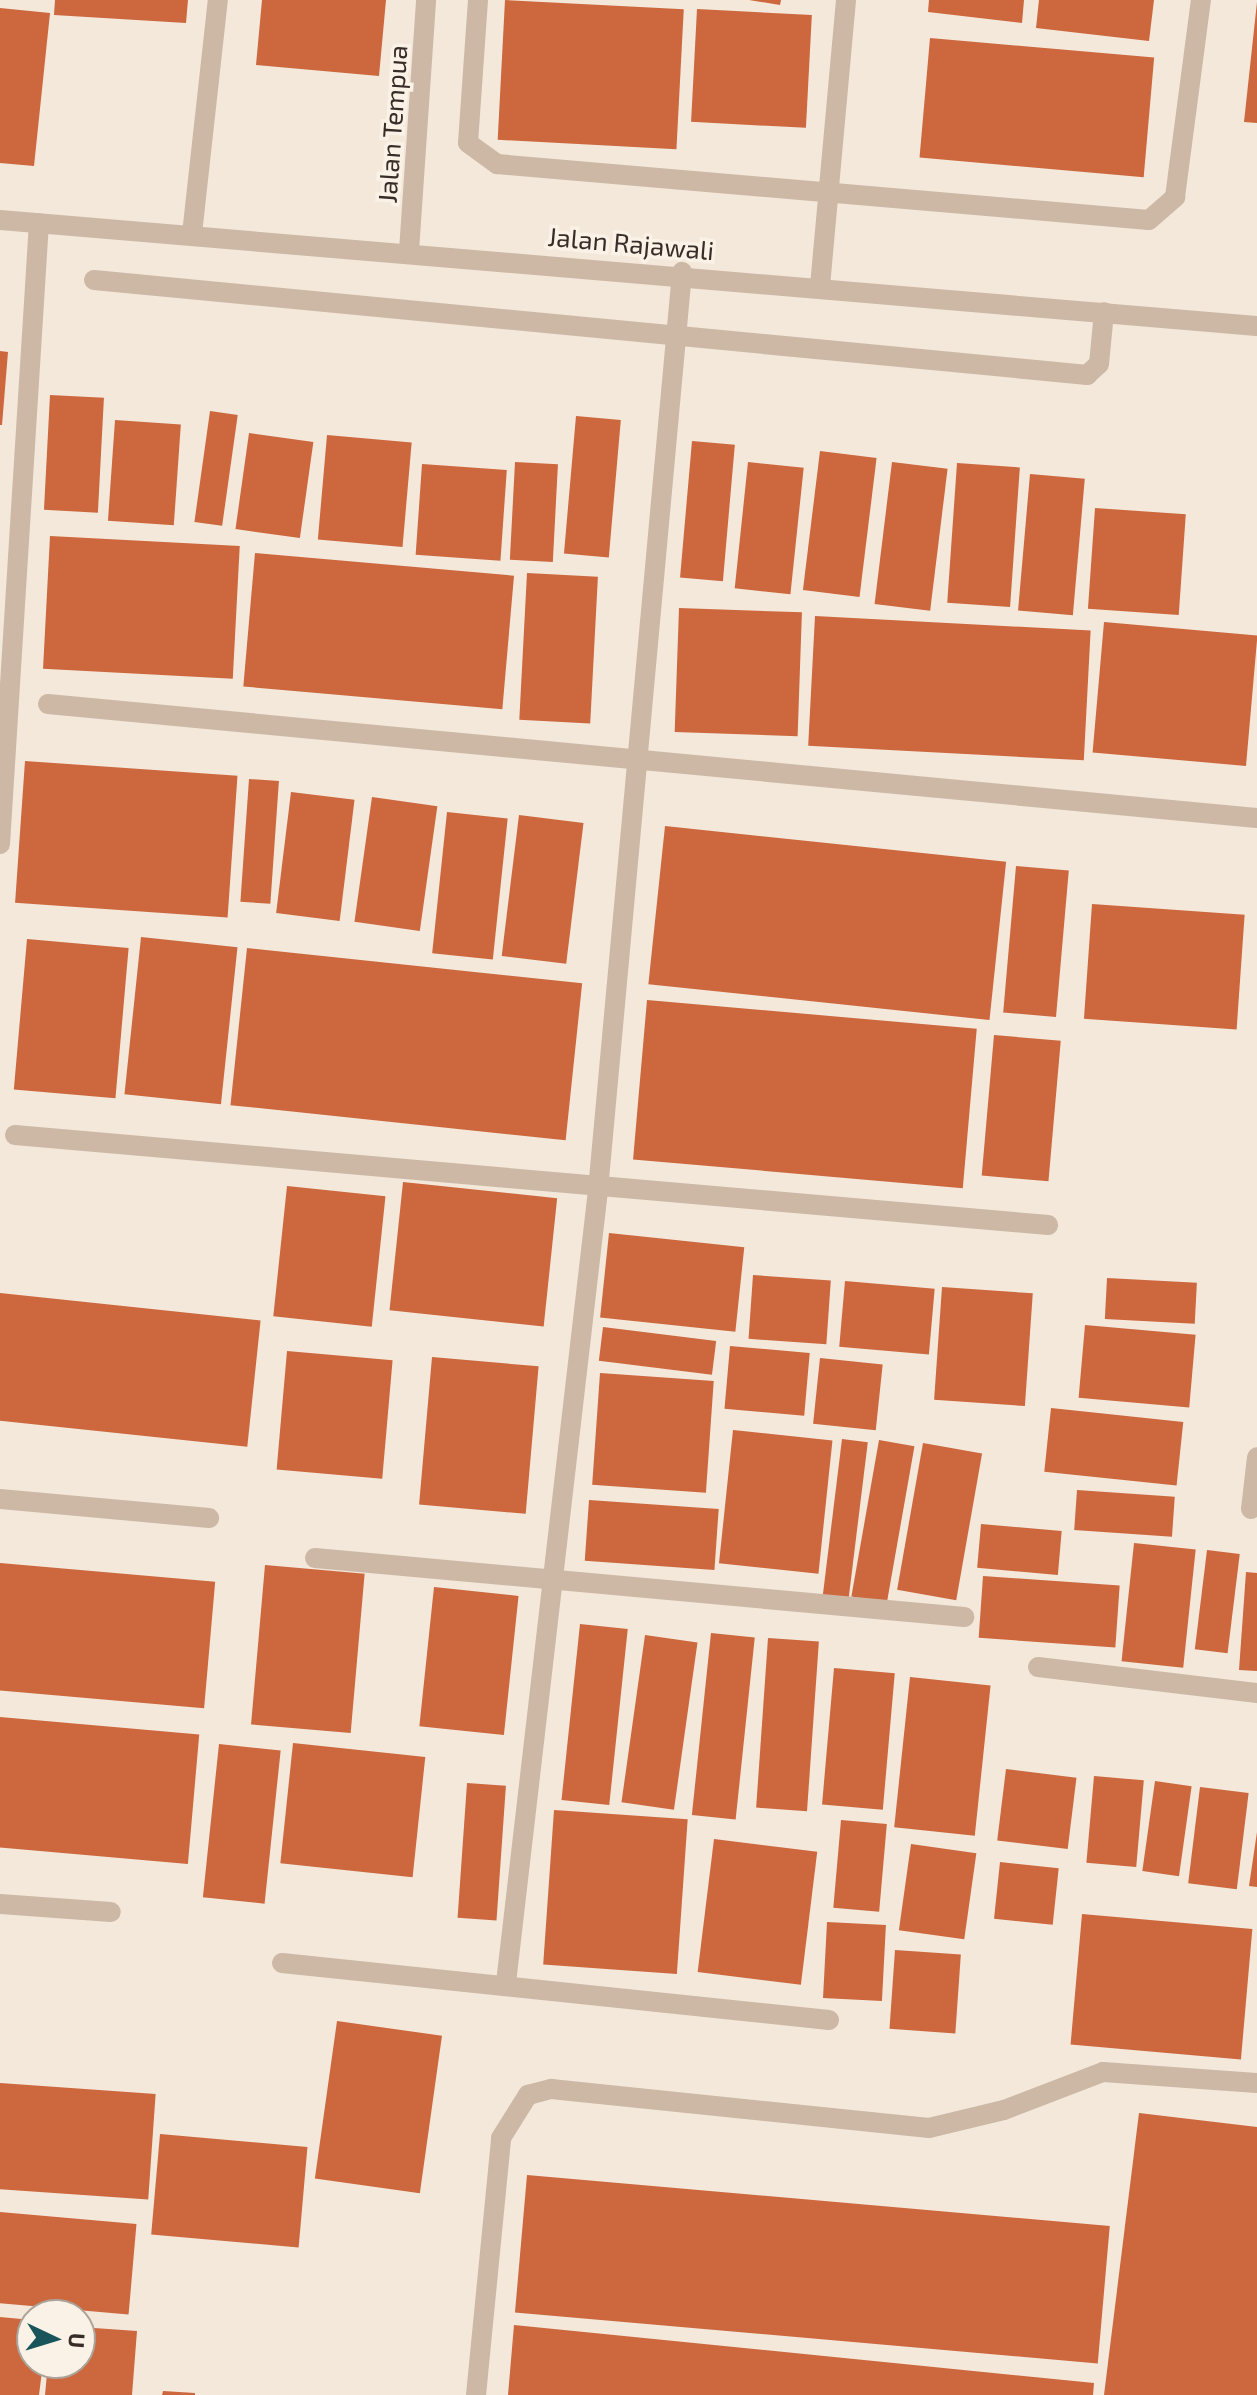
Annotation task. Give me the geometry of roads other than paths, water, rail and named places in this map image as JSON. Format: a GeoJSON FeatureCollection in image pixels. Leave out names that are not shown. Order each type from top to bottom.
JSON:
{"type":"FeatureCollection","features":[{"type":"Feature","properties":{"kind":"street"},"geometry":{"type":"LineString","coordinates":[[192,234],[218,0]]}},
{"type":"Feature","properties":{"kind":"street","name":"Jalan Tempua"},"geometry":{"type":"LineString","coordinates":[[409,251],[426,0]]}},
{"type":"Feature","properties":{"kind":"street"},"geometry":{"type":"LineString","coordinates":[[478,0],[466,132],[472,152],[483,159],[830,191],[1159,216],[1178,183],[1201,0]]}},
{"type":"Feature","properties":{"kind":"street"},"geometry":{"type":"LineString","coordinates":[[820,286],[846,0]]}},
{"type":"Feature","properties":{"kind":"street","name":"Jalan Rajawali"},"geometry":{"type":"LineString","coordinates":[[0,220],[682,272],[1257,326]]}},
{"type":"Feature","properties":{"kind":"street"},"geometry":{"type":"LineString","coordinates":[[0,844],[39,223]]}},
{"type":"Feature","properties":{"kind":"street"},"geometry":{"type":"LineString","coordinates":[[506,1983],[557,1585],[598,1190],[641,763],[682,272]]}},
{"type":"Feature","properties":{"kind":"street"},"geometry":{"type":"LineString","coordinates":[[94,280],[678,331],[1087,375],[1099,364],[1104,312]]}},
{"type":"Feature","properties":{"kind":"street"},"geometry":{"type":"LineString","coordinates":[[48,704],[641,763],[1257,818]]}},
{"type":"Feature","properties":{"kind":"street"},"geometry":{"type":"LineString","coordinates":[[15,1135],[598,1190],[1048,1225]]}},
{"type":"Feature","properties":{"kind":"street"},"geometry":{"type":"LineString","coordinates":[[1251,1509],[1257,1457]]}},
{"type":"Feature","properties":{"kind":"street"},"geometry":{"type":"LineString","coordinates":[[0,1499],[209,1518]]}},
{"type":"Feature","properties":{"kind":"street"},"geometry":{"type":"LineString","coordinates":[[315,1558],[557,1585],[964,1617]]}},
{"type":"Feature","properties":{"kind":"street"},"geometry":{"type":"LineString","coordinates":[[1038,1667],[1257,1693]]}},
{"type":"Feature","properties":{"kind":"street"},"geometry":{"type":"LineString","coordinates":[[0,1904],[111,1912]]}},
{"type":"Feature","properties":{"kind":"street"},"geometry":{"type":"LineString","coordinates":[[282,1963],[506,1983],[829,2020]]}},
{"type":"Feature","properties":{"kind":"street"},"geometry":{"type":"LineString","coordinates":[[476,2395],[501,2138],[528,2095],[551,2089],[929,2128],[1004,2110],[1103,2072],[1257,2083]]}}]}
